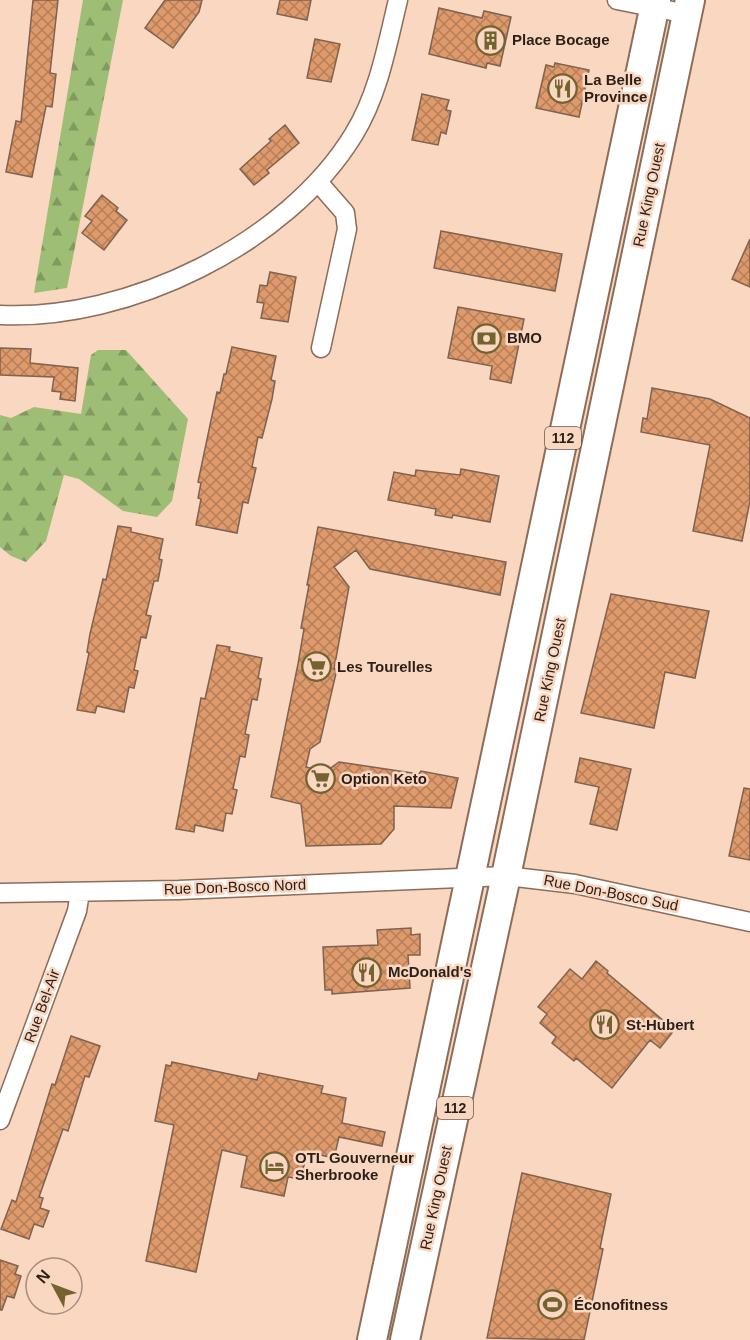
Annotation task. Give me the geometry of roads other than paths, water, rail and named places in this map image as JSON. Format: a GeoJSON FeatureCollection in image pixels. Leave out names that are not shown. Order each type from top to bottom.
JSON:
{"type":"FeatureCollection","features":[{"type":"Feature","properties":{"kind":"main road","name":"112"},"geometry":{"type":"LineString","coordinates":[[372,1340],[655,4]]}},
{"type":"Feature","properties":{"kind":"main road","name":"Rue King Ouest"},"geometry":{"type":"LineString","coordinates":[[405,1340],[506,876],[688,7]]}},
{"type":"Feature","properties":{"kind":"street"},"geometry":{"type":"LineString","coordinates":[[0,315],[72,311],[102,304],[175,279],[245,241],[290,209],[318,182],[355,133],[370,103],[398,0]]}},
{"type":"Feature","properties":{"kind":"street"},"geometry":{"type":"LineString","coordinates":[[616,0],[688,7]]}},
{"type":"Feature","properties":{"kind":"street"},"geometry":{"type":"LineString","coordinates":[[318,182],[345,213],[347,230],[321,348]]}},
{"type":"Feature","properties":{"kind":"street","name":"Rue Don-Bosco Sud"},"geometry":{"type":"LineString","coordinates":[[471,877],[506,876],[584,886],[750,922]]}},
{"type":"Feature","properties":{"kind":"street","name":"Rue Don-Bosco Nord"},"geometry":{"type":"LineString","coordinates":[[0,893],[471,877]]}},
{"type":"Feature","properties":{"kind":"street","name":"Rue Bel-Air"},"geometry":{"type":"LineString","coordinates":[[0,1120],[77,911],[80,892]]}},
{"type":"Feature","properties":{"kind":"place","name":"Place Bocage"},"geometry":{"type":"Point","coordinates":[491,40]}},
{"type":"Feature","properties":{"kind":"place","name":"La Belle Province"},"geometry":{"type":"Point","coordinates":[563,89]}},
{"type":"Feature","properties":{"kind":"place","name":"BMO"},"geometry":{"type":"Point","coordinates":[486,338]}},
{"type":"Feature","properties":{"kind":"place","name":"Les Tourelles"},"geometry":{"type":"Point","coordinates":[316,667]}},
{"type":"Feature","properties":{"kind":"place","name":"Option Keto"},"geometry":{"type":"Point","coordinates":[320,779]}},
{"type":"Feature","properties":{"kind":"place","name":"McDonald's"},"geometry":{"type":"Point","coordinates":[367,972]}},
{"type":"Feature","properties":{"kind":"place","name":"St-Hubert"},"geometry":{"type":"Point","coordinates":[605,1025]}},
{"type":"Feature","properties":{"kind":"place","name":"OTL Gouverneur Sherbrooke"},"geometry":{"type":"Point","coordinates":[274,1167]}},
{"type":"Feature","properties":{"kind":"place","name":"Éconofitness"},"geometry":{"type":"Point","coordinates":[553,1305]}}]}
